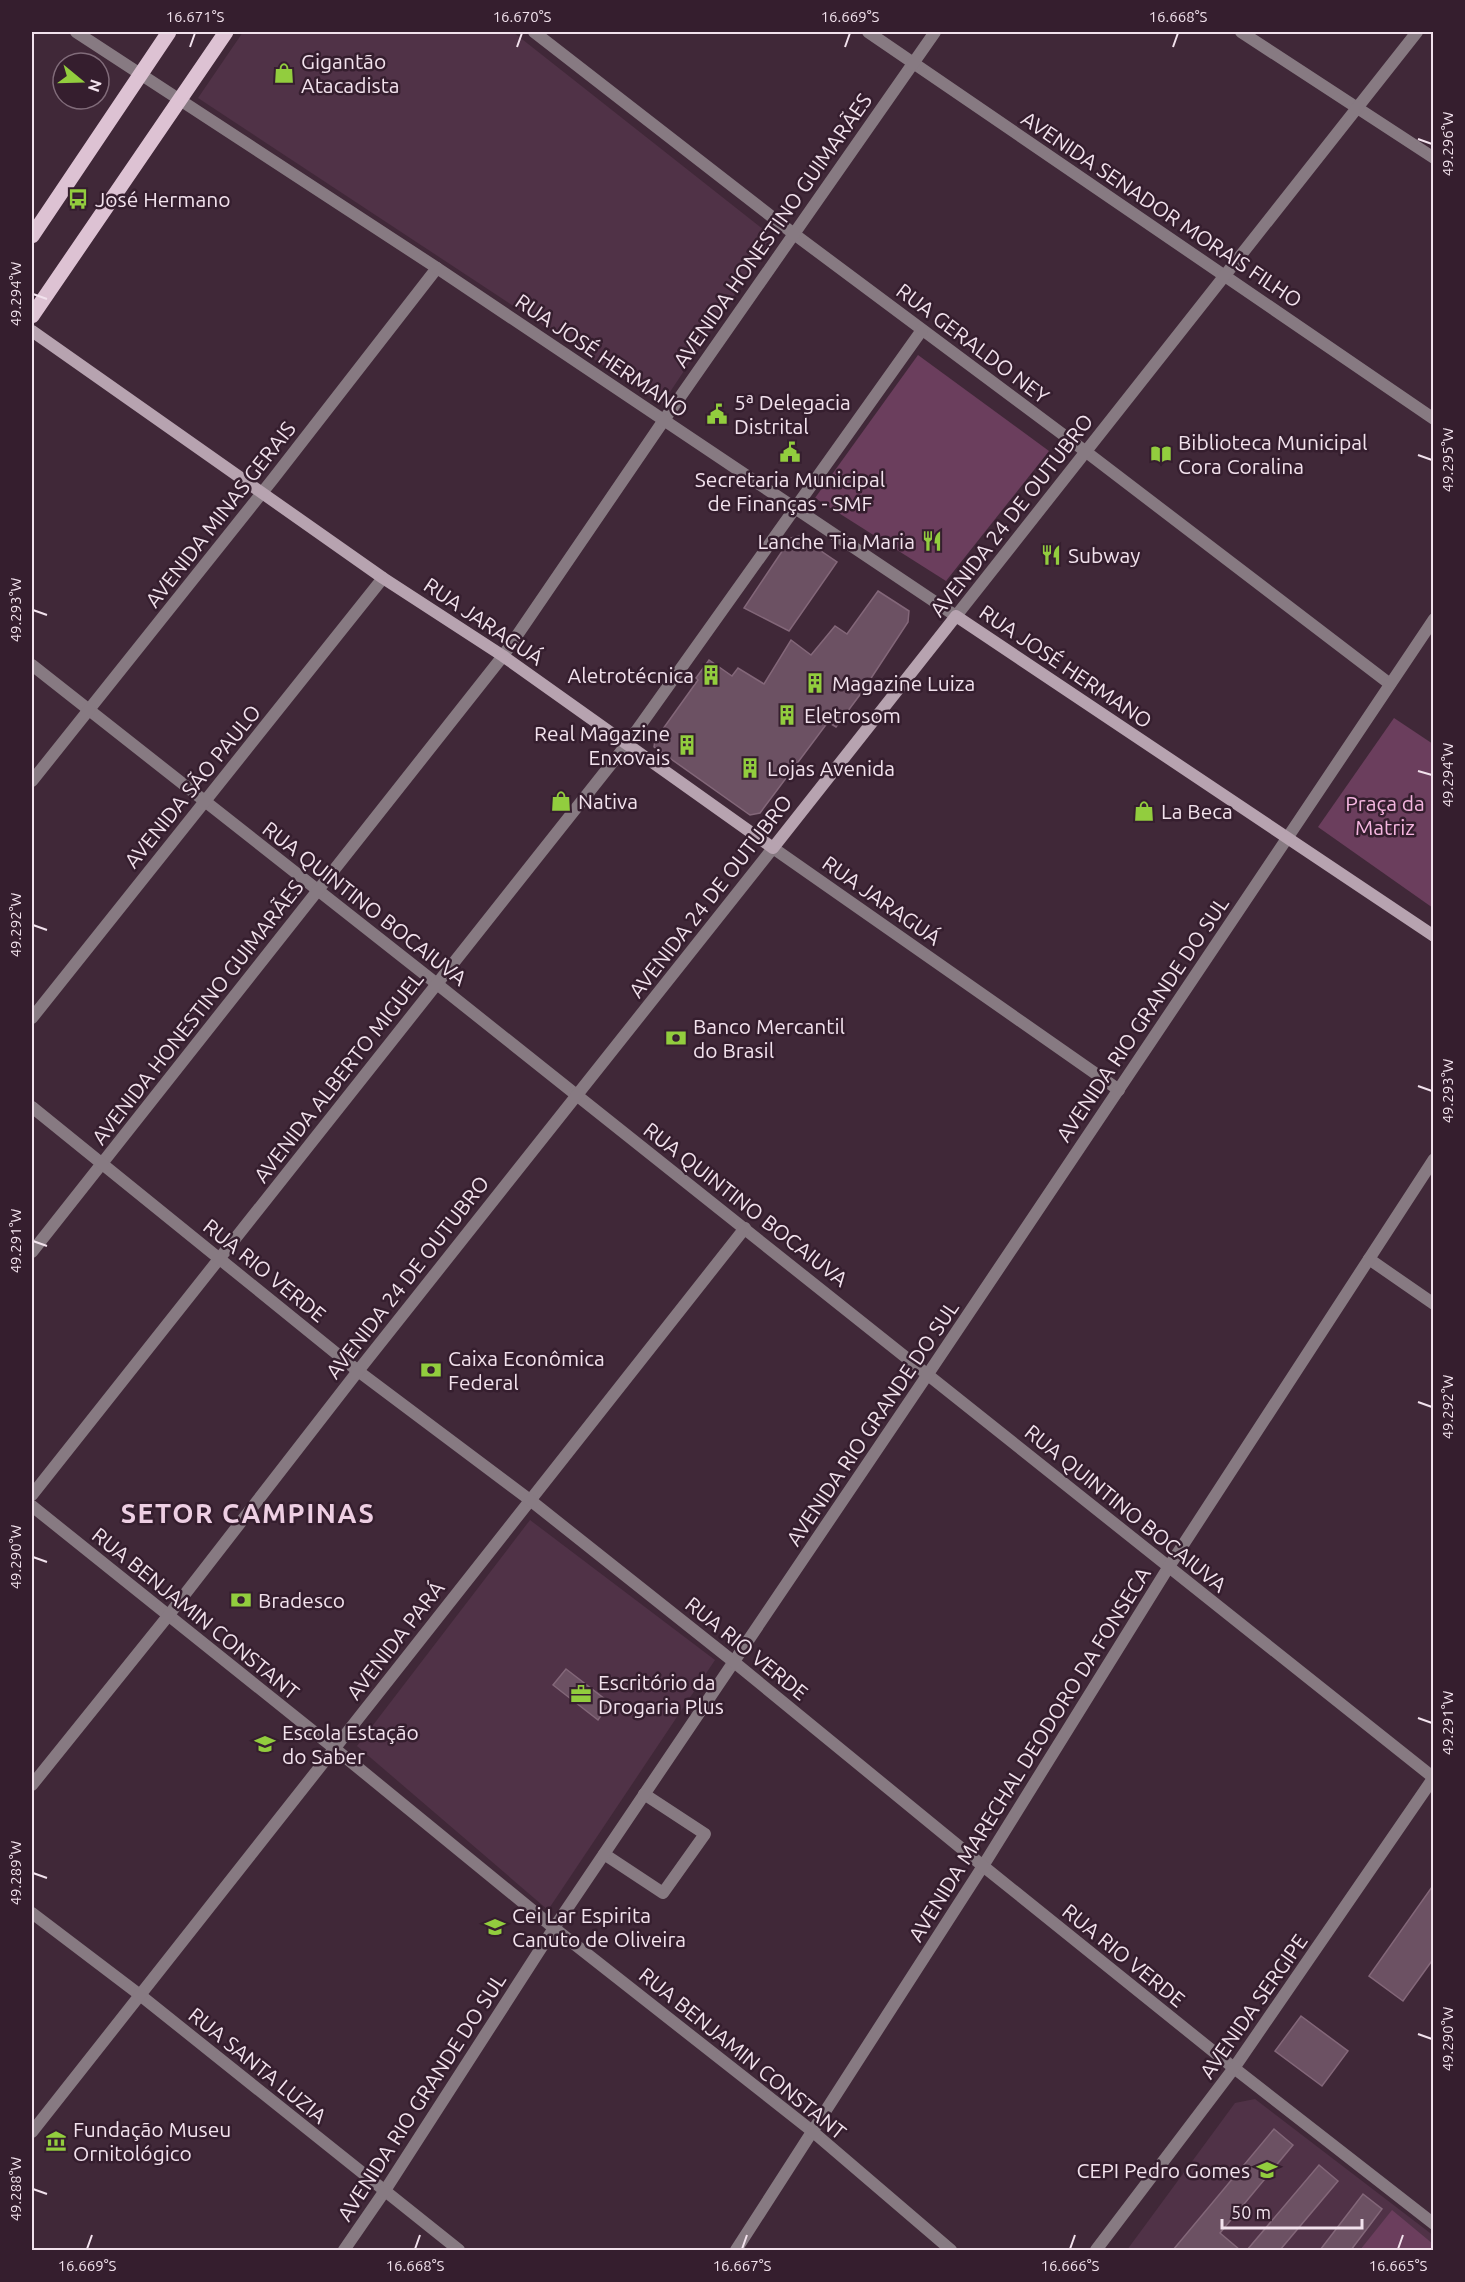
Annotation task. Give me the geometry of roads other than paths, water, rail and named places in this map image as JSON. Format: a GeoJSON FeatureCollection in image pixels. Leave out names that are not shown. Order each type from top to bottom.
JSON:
{"type":"FeatureCollection","features":[{"type":"Feature","properties":{"kind":"main road"},"geometry":{"type":"LineString","coordinates":[[32,236],[169,32]]}},
{"type":"Feature","properties":{"kind":"main road"},"geometry":{"type":"LineString","coordinates":[[32,316],[226,32]]}},
{"type":"Feature","properties":{"kind":"main road","name":"RUA JARAGUÁ"},"geometry":{"type":"LineString","coordinates":[[32,331],[383,578],[503,656],[773,848]]}},
{"type":"Feature","properties":{"kind":"main road","name":"RUA JOSÉ HERMANO"},"geometry":{"type":"LineString","coordinates":[[956,616],[1434,936]]}},
{"type":"Feature","properties":{"kind":"main road","name":"AVENIDA 24 DE OUTUBRO"},"geometry":{"type":"LineString","coordinates":[[773,848],[956,616]]}},
{"type":"Feature","properties":{"kind":"street","name":"RUA JOSÉ HERMANO"},"geometry":{"type":"LineString","coordinates":[[76,32],[437,268],[956,616]]}},
{"type":"Feature","properties":{"kind":"street","name":"RUA GERALDO NEY"},"geometry":{"type":"LineString","coordinates":[[534,32],[794,234],[1390,684]]}},
{"type":"Feature","properties":{"kind":"street","name":"AVENIDA SENADOR MORAIS FILHO"},"geometry":{"type":"LineString","coordinates":[[868,32],[1434,419]]}},
{"type":"Feature","properties":{"kind":"street","name":"AVENIDA HONESTINO GUIMARÃES"},"geometry":{"type":"LineString","coordinates":[[32,1252],[503,656],[664,420],[935,32]]}},
{"type":"Feature","properties":{"kind":"street"},"geometry":{"type":"LineString","coordinates":[[1242,32],[1434,158]]}},
{"type":"Feature","properties":{"kind":"street","name":"AVENIDA 24 DE OUTUBRO"},"geometry":{"type":"LineString","coordinates":[[956,616],[1417,32]]}},
{"type":"Feature","properties":{"kind":"street","name":"AVENIDA MINAS GERAIS"},"geometry":{"type":"LineString","coordinates":[[32,781],[263,492],[437,268]]}},
{"type":"Feature","properties":{"kind":"street","name":"AVENIDA ALBERTO MIGUEL"},"geometry":{"type":"LineString","coordinates":[[32,1495],[627,744],[922,330]]}},
{"type":"Feature","properties":{"kind":"street","name":"AVENIDA SÃO PAULO"},"geometry":{"type":"LineString","coordinates":[[32,1018],[383,578]]}},
{"type":"Feature","properties":{"kind":"street","name":"AVENIDA RIO GRANDE DO SUL"},"geometry":{"type":"LineString","coordinates":[[344,2250],[384,2192],[554,1928],[1434,619]]}},
{"type":"Feature","properties":{"kind":"street","name":"RUA QUINTINO BOCAIUVA"},"geometry":{"type":"LineString","coordinates":[[32,664],[745,1228],[1168,1568],[1433,1777]]}},
{"type":"Feature","properties":{"kind":"street","name":"AVENIDA 24 DE OUTUBRO"},"geometry":{"type":"LineString","coordinates":[[32,1785],[168,1616],[358,1371],[773,848]]}},
{"type":"Feature","properties":{"kind":"street","name":"RUA JARAGUÁ"},"geometry":{"type":"LineString","coordinates":[[773,848],[1119,1090]]}},
{"type":"Feature","properties":{"kind":"street","name":"RUA RIO VERDE"},"geometry":{"type":"LineString","coordinates":[[32,1107],[358,1371],[530,1500],[734,1662],[1234,2068],[1434,2224]]}},
{"type":"Feature","properties":{"kind":"street","name":"AVENIDA MARECHAL DEODORO DA FONSECA"},"geometry":{"type":"LineString","coordinates":[[736,2250],[983,1866],[1168,1568],[1434,1159]]}},
{"type":"Feature","properties":{"kind":"street","name":"AVENIDA PARÁ"},"geometry":{"type":"LineString","coordinates":[[32,2132],[745,1228]]}},
{"type":"Feature","properties":{"kind":"street"},"geometry":{"type":"LineString","coordinates":[[1369,1259],[1434,1304]]}},
{"type":"Feature","properties":{"kind":"street","name":"RUA BENJAMIN CONSTANT"},"geometry":{"type":"LineString","coordinates":[[32,1506],[554,1928],[812,2132],[951,2250]]}},
{"type":"Feature","properties":{"kind":"street","name":"AVENIDA SERGIPE"},"geometry":{"type":"LineString","coordinates":[[1096,2250],[1234,2068],[1433,1777]]}},
{"type":"Feature","properties":{"kind":"street"},"geometry":{"type":"LineString","coordinates":[[604,1854],[663,1893],[705,1834],[644,1794]]}},
{"type":"Feature","properties":{"kind":"street","name":"RUA SANTA LUZIA"},"geometry":{"type":"LineString","coordinates":[[32,1913],[140,1995],[459,2250]]}},
{"type":"Feature","properties":{"kind":"place","name":"Gigantão Atacadista"},"geometry":{"type":"Point","coordinates":[284,73]}},
{"type":"Feature","properties":{"kind":"place","name":"José Hermano"},"geometry":{"type":"Point","coordinates":[78,199]}},
{"type":"Feature","properties":{"kind":"place","name":"5ª Delegacia Distrital"},"geometry":{"type":"Point","coordinates":[717,414]}},
{"type":"Feature","properties":{"kind":"place","name":"Secretaria Municipal de Finanças - SMF"},"geometry":{"type":"Point","coordinates":[790,452]}},
{"type":"Feature","properties":{"kind":"place","name":"Biblioteca Municipal Cora Coralina"},"geometry":{"type":"Point","coordinates":[1161,454]}},
{"type":"Feature","properties":{"kind":"place","name":"Lanche Tia Maria"},"geometry":{"type":"Point","coordinates":[932,541]}},
{"type":"Feature","properties":{"kind":"place","name":"Subway"},"geometry":{"type":"Point","coordinates":[1051,555]}},
{"type":"Feature","properties":{"kind":"place","name":"Aletrotécnica"},"geometry":{"type":"Point","coordinates":[711,675]}},
{"type":"Feature","properties":{"kind":"place","name":"Magazine Luiza"},"geometry":{"type":"Point","coordinates":[815,683]}},
{"type":"Feature","properties":{"kind":"place","name":"Eletrosom"},"geometry":{"type":"Point","coordinates":[787,715]}},
{"type":"Feature","properties":{"kind":"place","name":"Real Magazine Enxovais"},"geometry":{"type":"Point","coordinates":[687,745]}},
{"type":"Feature","properties":{"kind":"place","name":"Lojas Avenida"},"geometry":{"type":"Point","coordinates":[750,768]}},
{"type":"Feature","properties":{"kind":"place","name":"Nativa"},"geometry":{"type":"Point","coordinates":[561,801]}},
{"type":"Feature","properties":{"kind":"place","name":"La Beca"},"geometry":{"type":"Point","coordinates":[1144,811]}},
{"type":"Feature","properties":{"kind":"place","name":"Banco Mercantil do Brasil"},"geometry":{"type":"Point","coordinates":[676,1038]}},
{"type":"Feature","properties":{"kind":"place","name":"Caixa Econômica Federal"},"geometry":{"type":"Point","coordinates":[431,1370]}},
{"type":"Feature","properties":{"kind":"place","name":"Bradesco"},"geometry":{"type":"Point","coordinates":[241,1600]}},
{"type":"Feature","properties":{"kind":"place","name":"Escritório da Drogaria Plus"},"geometry":{"type":"Point","coordinates":[581,1694]}},
{"type":"Feature","properties":{"kind":"place","name":"Escola Estação do Saber"},"geometry":{"type":"Point","coordinates":[265,1744]}},
{"type":"Feature","properties":{"kind":"place","name":"Cei Lar Espirita Canuto de Oliveira"},"geometry":{"type":"Point","coordinates":[495,1927]}},
{"type":"Feature","properties":{"kind":"place","name":"Fundação Museu Ornitológico"},"geometry":{"type":"Point","coordinates":[56,2141]}},
{"type":"Feature","properties":{"kind":"place","name":"CEPI Pedro Gomes"},"geometry":{"type":"Point","coordinates":[1267,2170]}},
{"type":"Feature","properties":{"kind":"district","name":"SETOR CAMPINAS"},"geometry":{"type":"Point","coordinates":[248,1513]}},
{"type":"Feature","properties":{"kind":"park label","name":"Praça da Matriz"},"geometry":{"type":"Point","coordinates":[1385,815]}}]}
